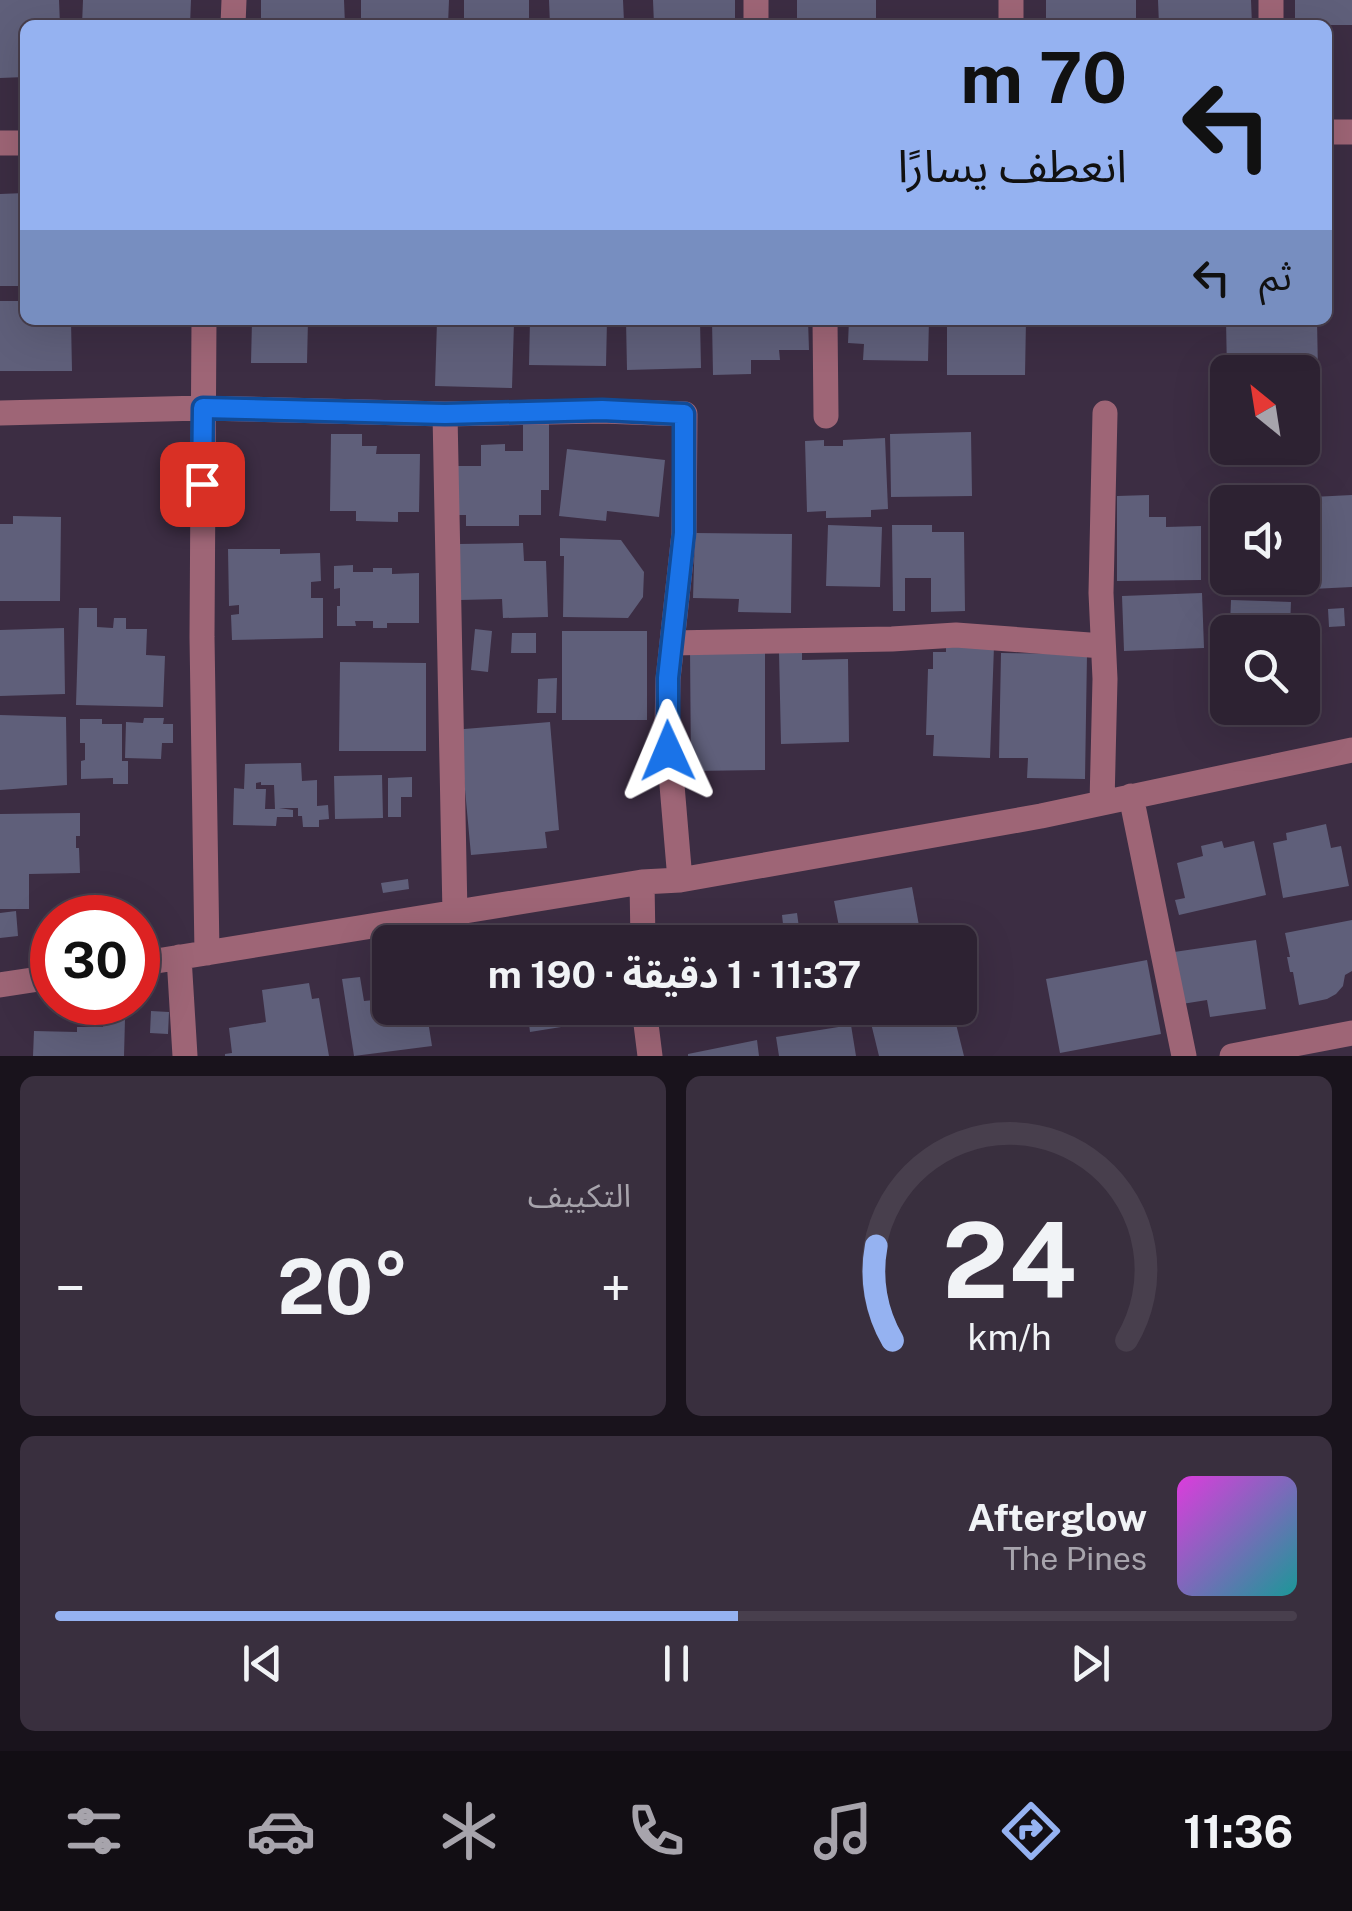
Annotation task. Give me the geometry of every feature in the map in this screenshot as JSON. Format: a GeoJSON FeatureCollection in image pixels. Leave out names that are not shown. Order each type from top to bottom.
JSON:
{"type":"FeatureCollection","features":[{"type":"Feature","properties":{"kind":"street"},"geometry":{"type":"LineString","coordinates":[[204,325],[202,637],[207,952]]}},
{"type":"Feature","properties":{"kind":"street"},"geometry":{"type":"LineString","coordinates":[[825,325],[826,416]]}},
{"type":"Feature","properties":{"kind":"street"},"geometry":{"type":"LineString","coordinates":[[0,413],[203,408],[684,414],[684,533],[667,726],[680,880]]}},
{"type":"Feature","properties":{"kind":"street"},"geometry":{"type":"LineString","coordinates":[[445,414],[454,914]]}},
{"type":"Feature","properties":{"kind":"street"},"geometry":{"type":"LineString","coordinates":[[1102,803],[1105,414]]}},
{"type":"Feature","properties":{"kind":"street"},"geometry":{"type":"LineString","coordinates":[[672,643],[956,635],[1102,646]]}},
{"type":"Feature","properties":{"kind":"street"},"geometry":{"type":"LineString","coordinates":[[160,960],[642,882],[680,880],[1102,803],[1352,750]]}},
{"type":"Feature","properties":{"kind":"street"},"geometry":{"type":"LineString","coordinates":[[1131,796],[1184,1056]]}},
{"type":"Feature","properties":{"kind":"street"},"geometry":{"type":"LineString","coordinates":[[642,882],[643,925]]}},
{"type":"Feature","properties":{"kind":"street"},"geometry":{"type":"LineString","coordinates":[[179,957],[185,1056]]}},
{"type":"Feature","properties":{"kind":"street"},"geometry":{"type":"LineString","coordinates":[[0,985],[30,980]]}},
{"type":"Feature","properties":{"kind":"street"},"geometry":{"type":"LineString","coordinates":[[646,1025],[650,1056]]}},
{"type":"Feature","properties":{"kind":"street"},"geometry":{"type":"LineString","coordinates":[[1232,1056],[1352,1033]]}},
{"type":"Feature","properties":{"kind":"building"},"geometry":{"type":"Polygon","coordinates":[[[0,0],[59,0],[60,20],[20,20],[20,77],[0,78],[0,0]]]}},
{"type":"Feature","properties":{"kind":"building"},"geometry":{"type":"Polygon","coordinates":[[[83,0],[191,0],[190,20],[82,20],[83,0]]]}},
{"type":"Feature","properties":{"kind":"building"},"geometry":{"type":"Polygon","coordinates":[[[261,0],[344,0],[345,20],[261,20],[261,0]]]}},
{"type":"Feature","properties":{"kind":"building"},"geometry":{"type":"Polygon","coordinates":[[[361,0],[449,0],[448,20],[361,20],[361,0]]]}},
{"type":"Feature","properties":{"kind":"building"},"geometry":{"type":"Polygon","coordinates":[[[464,0],[529,0],[529,20],[464,20],[464,0]]]}},
{"type":"Feature","properties":{"kind":"building"},"geometry":{"type":"Polygon","coordinates":[[[549,0],[623,0],[624,20],[550,20],[549,0]]]}},
{"type":"Feature","properties":{"kind":"building"},"geometry":{"type":"Polygon","coordinates":[[[653,0],[735,0],[735,20],[654,20],[653,0]]]}},
{"type":"Feature","properties":{"kind":"building"},"geometry":{"type":"Polygon","coordinates":[[[797,0],[876,0],[876,20],[797,20],[797,0]]]}},
{"type":"Feature","properties":{"kind":"building"},"geometry":{"type":"Polygon","coordinates":[[[1046,0],[1136,0],[1136,20],[1046,20],[1046,0]]]}},
{"type":"Feature","properties":{"kind":"building"},"geometry":{"type":"Polygon","coordinates":[[[1158,0],[1251,0],[1252,20],[1159,20],[1158,0]]]}},
{"type":"Feature","properties":{"kind":"building"},"geometry":{"type":"Polygon","coordinates":[[[1295,0],[1352,0],[1352,25],[1332,25],[1332,20],[1295,20],[1295,0]]]}},
{"type":"Feature","properties":{"kind":"building"},"geometry":{"type":"Polygon","coordinates":[[[20,193],[20,286],[0,286],[0,194],[20,193]]]}},
{"type":"Feature","properties":{"kind":"building"},"geometry":{"type":"Polygon","coordinates":[[[0,301],[20,301],[20,325],[71,325],[72,371],[0,371],[0,301]]]}},
{"type":"Feature","properties":{"kind":"building"},"geometry":{"type":"Polygon","coordinates":[[[252,325],[308,325],[307,363],[251,363],[252,325]]]}},
{"type":"Feature","properties":{"kind":"building"},"geometry":{"type":"Polygon","coordinates":[[[437,325],[514,325],[512,388],[435,386],[437,325]]]}},
{"type":"Feature","properties":{"kind":"building"},"geometry":{"type":"Polygon","coordinates":[[[530,325],[607,325],[606,366],[529,365],[530,325]]]}},
{"type":"Feature","properties":{"kind":"building"},"geometry":{"type":"Polygon","coordinates":[[[626,325],[700,325],[701,368],[627,370],[626,325]]]}},
{"type":"Feature","properties":{"kind":"building"},"geometry":{"type":"Polygon","coordinates":[[[712,325],[808,325],[809,350],[779,350],[780,360],[751,360],[751,374],[713,375],[712,325]]]}},
{"type":"Feature","properties":{"kind":"building"},"geometry":{"type":"Polygon","coordinates":[[[849,325],[929,325],[928,361],[863,360],[864,344],[848,343],[849,325]]]}},
{"type":"Feature","properties":{"kind":"building"},"geometry":{"type":"Polygon","coordinates":[[[947,325],[1026,325],[1025,375],[947,375],[947,325]]]}},
{"type":"Feature","properties":{"kind":"building"},"geometry":{"type":"Polygon","coordinates":[[[1226,325],[1317,325],[1318,355],[1227,355],[1226,325]]]}},
{"type":"Feature","properties":{"kind":"building"},"geometry":{"type":"Polygon","coordinates":[[[523,423],[549,423],[549,490],[541,490],[541,515],[519,515],[519,526],[466,526],[466,515],[456,515],[456,466],[481,466],[481,445],[505,444],[505,451],[523,451],[523,423]]]}},
{"type":"Feature","properties":{"kind":"building"},"geometry":{"type":"Polygon","coordinates":[[[971,432],[972,496],[891,497],[890,434],[971,432]]]}},
{"type":"Feature","properties":{"kind":"building"},"geometry":{"type":"Polygon","coordinates":[[[331,434],[362,434],[362,446],[377,446],[376,454],[420,454],[419,512],[398,512],[398,522],[356,521],[356,511],[330,511],[331,434]]]}},
{"type":"Feature","properties":{"kind":"building"},"geometry":{"type":"Polygon","coordinates":[[[885,438],[888,509],[871,510],[871,517],[826,518],[826,511],[807,512],[805,441],[824,440],[824,446],[843,446],[843,440],[885,438]]]}},
{"type":"Feature","properties":{"kind":"building"},"geometry":{"type":"Polygon","coordinates":[[[567,449],[665,460],[659,517],[607,511],[606,521],[559,516],[567,449]]]}},
{"type":"Feature","properties":{"kind":"building"},"geometry":{"type":"Polygon","coordinates":[[[1149,495],[1149,517],[1166,517],[1166,527],[1201,526],[1201,580],[1117,581],[1117,496],[1149,495]]]}},
{"type":"Feature","properties":{"kind":"building"},"geometry":{"type":"Polygon","coordinates":[[[1352,495],[1352,587],[1320,589],[1320,497],[1352,495]]]}},
{"type":"Feature","properties":{"kind":"building"},"geometry":{"type":"Polygon","coordinates":[[[13,516],[61,517],[60,601],[0,601],[0,524],[13,524],[13,516]]]}},
{"type":"Feature","properties":{"kind":"building"},"geometry":{"type":"Polygon","coordinates":[[[828,525],[882,527],[880,587],[826,586],[828,525]]]}},
{"type":"Feature","properties":{"kind":"building"},"geometry":{"type":"Polygon","coordinates":[[[892,525],[932,525],[932,532],[964,532],[965,611],[931,612],[931,578],[905,578],[905,611],[893,611],[892,525]]]}},
{"type":"Feature","properties":{"kind":"building"},"geometry":{"type":"Polygon","coordinates":[[[695,533],[792,534],[791,613],[738,612],[739,599],[693,598],[695,533]]]}},
{"type":"Feature","properties":{"kind":"building"},"geometry":{"type":"Polygon","coordinates":[[[560,538],[621,540],[644,572],[643,597],[628,618],[563,617],[564,556],[560,556],[560,538]]]}},
{"type":"Feature","properties":{"kind":"building"},"geometry":{"type":"Polygon","coordinates":[[[523,543],[524,561],[546,561],[548,617],[503,618],[502,599],[460,600],[459,544],[523,543]]]}},
{"type":"Feature","properties":{"kind":"building"},"geometry":{"type":"Polygon","coordinates":[[[228,549],[320,553],[321,581],[311,582],[311,598],[323,598],[323,638],[232,640],[231,615],[239,614],[239,605],[229,606],[228,549]]]}},
{"type":"Feature","properties":{"kind":"building"},"geometry":{"type":"Polygon","coordinates":[[[353,565],[353,572],[392,568],[392,574],[419,573],[419,623],[387,623],[387,628],[373,628],[373,621],[355,621],[356,626],[337,626],[340,588],[334,589],[334,566],[353,565]]]}},
{"type":"Feature","properties":{"kind":"building"},"geometry":{"type":"Polygon","coordinates":[[[1202,593],[1204,648],[1124,651],[1122,596],[1202,593]]]}},
{"type":"Feature","properties":{"kind":"building"},"geometry":{"type":"Polygon","coordinates":[[[1231,600],[1291,602],[1290,615],[1230,615],[1231,600]]]}},
{"type":"Feature","properties":{"kind":"building"},"geometry":{"type":"Polygon","coordinates":[[[79,608],[97,608],[97,627],[113,628],[114,618],[126,618],[126,629],[147,629],[146,655],[165,656],[163,707],[76,705],[79,608]]]}},
{"type":"Feature","properties":{"kind":"building"},"geometry":{"type":"Polygon","coordinates":[[[1344,608],[1345,626],[1329,627],[1328,609],[1344,608]]]}},
{"type":"Feature","properties":{"kind":"building"},"geometry":{"type":"Polygon","coordinates":[[[64,628],[65,694],[0,696],[0,630],[64,628]]]}},
{"type":"Feature","properties":{"kind":"building"},"geometry":{"type":"Polygon","coordinates":[[[475,629],[492,631],[488,672],[471,670],[475,629]]]}},
{"type":"Feature","properties":{"kind":"building"},"geometry":{"type":"Polygon","coordinates":[[[562,631],[647,631],[647,720],[562,720],[562,631]]]}},
{"type":"Feature","properties":{"kind":"building"},"geometry":{"type":"Polygon","coordinates":[[[512,633],[536,633],[536,653],[511,653],[512,633]]]}},
{"type":"Feature","properties":{"kind":"building"},"geometry":{"type":"Polygon","coordinates":[[[946,645],[994,646],[990,758],[933,756],[934,735],[926,735],[928,669],[933,669],[933,652],[946,652],[946,645]]]}},
{"type":"Feature","properties":{"kind":"building"},"geometry":{"type":"Polygon","coordinates":[[[765,648],[765,770],[691,771],[690,649],[765,648]]]}},
{"type":"Feature","properties":{"kind":"building"},"geometry":{"type":"Polygon","coordinates":[[[802,651],[802,660],[848,659],[849,742],[781,744],[779,652],[802,651]]]}},
{"type":"Feature","properties":{"kind":"building"},"geometry":{"type":"Polygon","coordinates":[[[1001,653],[1087,654],[1085,779],[1027,778],[1028,758],[999,758],[1001,653]]]}},
{"type":"Feature","properties":{"kind":"building"},"geometry":{"type":"Polygon","coordinates":[[[340,662],[426,663],[426,751],[339,751],[340,662]]]}},
{"type":"Feature","properties":{"kind":"building"},"geometry":{"type":"Polygon","coordinates":[[[557,678],[556,713],[537,713],[538,679],[557,678]]]}},
{"type":"Feature","properties":{"kind":"building"},"geometry":{"type":"Polygon","coordinates":[[[0,715],[66,717],[67,785],[0,790],[0,715]]]}},
{"type":"Feature","properties":{"kind":"building"},"geometry":{"type":"Polygon","coordinates":[[[144,718],[164,718],[163,724],[173,724],[173,743],[162,743],[161,759],[125,758],[126,722],[143,723],[144,718]]]}},
{"type":"Feature","properties":{"kind":"building"},"geometry":{"type":"Polygon","coordinates":[[[80,719],[122,724],[122,761],[128,761],[128,784],[113,784],[113,778],[81,779],[85,743],[80,743],[80,719]]]}},
{"type":"Feature","properties":{"kind":"building"},"geometry":{"type":"Polygon","coordinates":[[[550,722],[559,830],[545,832],[547,848],[471,855],[463,768],[452,730],[550,722]]]}},
{"type":"Feature","properties":{"kind":"building"},"geometry":{"type":"Polygon","coordinates":[[[301,763],[302,781],[317,780],[317,806],[328,805],[329,819],[319,820],[319,827],[303,827],[298,808],[279,808],[293,810],[293,817],[277,817],[276,826],[233,825],[234,788],[244,789],[245,764],[301,763]],[[256,783],[256,789],[266,789],[265,809],[275,809],[274,785],[256,783]]]}},
{"type":"Feature","properties":{"kind":"building"},"geometry":{"type":"Polygon","coordinates":[[[382,775],[383,818],[335,819],[334,776],[382,775]]]}},
{"type":"Feature","properties":{"kind":"building"},"geometry":{"type":"Polygon","coordinates":[[[412,777],[412,797],[401,797],[401,817],[388,817],[388,778],[412,777]]]}},
{"type":"Feature","properties":{"kind":"building"},"geometry":{"type":"Polygon","coordinates":[[[80,813],[76,848],[80,873],[29,874],[29,909],[0,909],[0,814],[80,813]]]}},
{"type":"Feature","properties":{"kind":"building"},"geometry":{"type":"Polygon","coordinates":[[[1326,824],[1331,848],[1341,846],[1349,886],[1283,898],[1273,843],[1287,840],[1286,833],[1326,824]]]}},
{"type":"Feature","properties":{"kind":"building"},"geometry":{"type":"Polygon","coordinates":[[[1222,841],[1224,848],[1254,841],[1266,895],[1179,915],[1175,900],[1185,898],[1177,863],[1203,856],[1201,846],[1222,841]]]}},
{"type":"Feature","properties":{"kind":"building"},"geometry":{"type":"Polygon","coordinates":[[[408,879],[409,889],[383,893],[381,883],[408,879]]]}},
{"type":"Feature","properties":{"kind":"building"},"geometry":{"type":"Polygon","coordinates":[[[912,887],[919,925],[839,925],[834,901],[912,887]]]}},
{"type":"Feature","properties":{"kind":"building"},"geometry":{"type":"Polygon","coordinates":[[[16,911],[18,936],[0,938],[0,913],[16,911]]]}},
{"type":"Feature","properties":{"kind":"building"},"geometry":{"type":"Polygon","coordinates":[[[797,913],[799,925],[776,925],[783,924],[782,915],[797,913]]]}},
{"type":"Feature","properties":{"kind":"building"},"geometry":{"type":"Polygon","coordinates":[[[1352,920],[1352,971],[1345,975],[1343,986],[1327,999],[1299,1005],[1285,933],[1352,920]]]}},
{"type":"Feature","properties":{"kind":"building"},"geometry":{"type":"Polygon","coordinates":[[[1256,940],[1266,1009],[1210,1017],[1207,1000],[1182,1004],[1174,952],[1256,940]]]}},
{"type":"Feature","properties":{"kind":"building"},"geometry":{"type":"Polygon","coordinates":[[[1147,960],[1161,1034],[1060,1053],[1046,979],[1147,960]]]}},
{"type":"Feature","properties":{"kind":"building"},"geometry":{"type":"Polygon","coordinates":[[[360,977],[364,1001],[372,1000],[372,1025],[429,1025],[432,1046],[354,1056],[342,979],[360,977]]]}},
{"type":"Feature","properties":{"kind":"building"},"geometry":{"type":"Polygon","coordinates":[[[309,983],[312,999],[319,998],[329,1056],[225,1056],[232,1053],[229,1028],[266,1022],[262,990],[309,983]]]}},
{"type":"Feature","properties":{"kind":"building"},"geometry":{"type":"Polygon","coordinates":[[[160,1012],[169,1012],[168,1034],[150,1033],[150,1025],[160,1025],[160,1012]]]}},
{"type":"Feature","properties":{"kind":"building"},"geometry":{"type":"Polygon","coordinates":[[[125,1025],[124,1056],[33,1056],[34,1031],[77,1032],[77,1027],[125,1025]]]}},
{"type":"Feature","properties":{"kind":"building"},"geometry":{"type":"Polygon","coordinates":[[[529,1025],[574,1025],[530,1032],[529,1025]]]}},
{"type":"Feature","properties":{"kind":"building"},"geometry":{"type":"Polygon","coordinates":[[[851,1025],[856,1056],[779,1056],[776,1037],[851,1025]]]}},
{"type":"Feature","properties":{"kind":"building"},"geometry":{"type":"Polygon","coordinates":[[[871,1025],[956,1025],[964,1056],[879,1056],[871,1025]]]}},
{"type":"Feature","properties":{"kind":"building"},"geometry":{"type":"Polygon","coordinates":[[[757,1040],[759,1056],[688,1056],[688,1054],[757,1040]]]}},
{"type":"Feature","properties":{"kind":"route"},"geometry":{"type":"LineString","coordinates":[[202,484],[203,408],[684,414],[684,533],[668,678],[668,751]]}}]}
